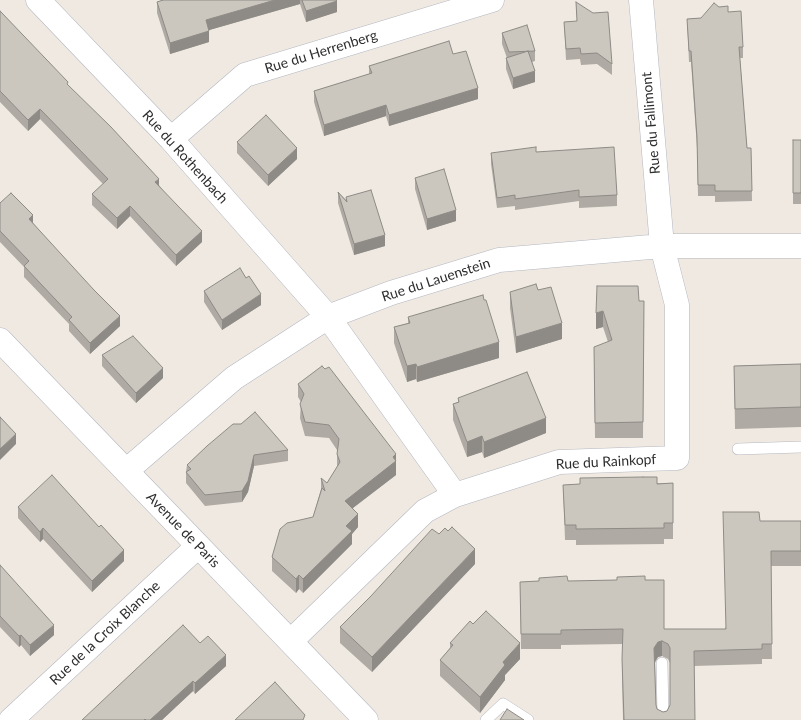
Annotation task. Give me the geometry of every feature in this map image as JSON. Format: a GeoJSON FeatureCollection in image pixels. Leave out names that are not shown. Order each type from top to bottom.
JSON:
{"type":"FeatureCollection","features":[{"type":"Feature","properties":{"kind":"street","name":"Rue du Rothenbach"},"geometry":{"type":"LineString","coordinates":[[38,0],[171,139],[328,317],[455,495]]}},
{"type":"Feature","properties":{"kind":"street","name":"Rue du Herrenberg"},"geometry":{"type":"LineString","coordinates":[[171,139],[245,75],[492,0]]}},
{"type":"Feature","properties":{"kind":"street","name":"Rue du Fallimont"},"geometry":{"type":"LineString","coordinates":[[641,0],[662,246]]}},
{"type":"Feature","properties":{"kind":"street","name":"Rue du Lauenstein"},"geometry":{"type":"LineString","coordinates":[[126,471],[234,378],[328,317],[391,293],[499,260],[662,246],[801,246]]}},
{"type":"Feature","properties":{"kind":"street","name":"Rue du Rainkopf"},"geometry":{"type":"LineString","coordinates":[[291,641],[425,511],[455,495],[559,462],[677,458],[677,305],[662,246]]}},
{"type":"Feature","properties":{"kind":"street","name":"Avenue de Paris"},"geometry":{"type":"LineString","coordinates":[[0,340],[291,641],[364,720]]}},
{"type":"Feature","properties":{"kind":"street","name":"Rue de la Croix Blanche"},"geometry":{"type":"LineString","coordinates":[[12,720],[198,546]]}},
{"type":"Feature","properties":{"kind":"lane"},"geometry":{"type":"LineString","coordinates":[[738,449],[801,447]]}},
{"type":"Feature","properties":{"kind":"lane"},"geometry":{"type":"LineString","coordinates":[[662,663],[663,720]]}},
{"type":"Feature","properties":{"kind":"lane"},"geometry":{"type":"LineString","coordinates":[[486,720],[503,704],[528,720]]}},
{"type":"Feature","properties":{"kind":"building"},"geometry":{"type":"Polygon","coordinates":[[[163,0],[275,0],[206,20],[209,31],[170,43],[157,2],[163,0]]]}},
{"type":"Feature","properties":{"kind":"building"},"geometry":{"type":"Polygon","coordinates":[[[302,0],[336,0],[337,1],[306,11],[302,0]]]}},
{"type":"Feature","properties":{"kind":"building"},"geometry":{"type":"Polygon","coordinates":[[[576,2],[593,13],[608,12],[612,64],[597,53],[581,54],[580,48],[566,49],[564,22],[577,21],[576,2]]]}},
{"type":"Feature","properties":{"kind":"building"},"geometry":{"type":"Polygon","coordinates":[[[714,3],[719,7],[728,6],[728,12],[741,11],[743,47],[739,47],[747,148],[751,148],[752,191],[715,191],[715,185],[698,185],[697,138],[687,19],[701,18],[714,3]]]}},
{"type":"Feature","properties":{"kind":"building"},"geometry":{"type":"Polygon","coordinates":[[[0,11],[68,82],[67,84],[111,127],[159,179],[155,182],[202,231],[176,255],[130,206],[117,218],[92,194],[108,179],[40,109],[28,120],[0,91],[0,11]]]}},
{"type":"Feature","properties":{"kind":"building"},"geometry":{"type":"Polygon","coordinates":[[[527,25],[535,51],[509,52],[502,33],[527,25]]]}},
{"type":"Feature","properties":{"kind":"building"},"geometry":{"type":"Polygon","coordinates":[[[449,41],[453,54],[466,51],[478,88],[389,115],[386,105],[324,125],[314,91],[372,73],[369,66],[449,41]]]}},
{"type":"Feature","properties":{"kind":"building"},"geometry":{"type":"Polygon","coordinates":[[[528,51],[535,71],[513,78],[506,58],[528,51]]]}},
{"type":"Feature","properties":{"kind":"building"},"geometry":{"type":"Polygon","coordinates":[[[266,115],[297,148],[268,175],[237,142],[266,115]]]}},
{"type":"Feature","properties":{"kind":"building"},"geometry":{"type":"Polygon","coordinates":[[[793,140],[801,140],[801,193],[793,193],[793,140]]]}},
{"type":"Feature","properties":{"kind":"building"},"geometry":{"type":"Polygon","coordinates":[[[536,147],[536,152],[614,147],[617,195],[579,197],[579,190],[515,199],[515,195],[497,198],[491,153],[536,147]]]}},
{"type":"Feature","properties":{"kind":"building"},"geometry":{"type":"Polygon","coordinates":[[[444,169],[456,210],[427,219],[415,178],[444,169]]]}},
{"type":"Feature","properties":{"kind":"building"},"geometry":{"type":"Polygon","coordinates":[[[371,190],[385,235],[354,244],[338,192],[347,202],[346,197],[371,190]]]}},
{"type":"Feature","properties":{"kind":"building"},"geometry":{"type":"Polygon","coordinates":[[[11,193],[33,215],[29,219],[120,316],[90,343],[69,320],[72,317],[24,266],[29,261],[0,231],[0,203],[11,193]]]}},
{"type":"Feature","properties":{"kind":"building"},"geometry":{"type":"Polygon","coordinates":[[[240,268],[246,278],[249,276],[261,294],[222,320],[204,291],[240,268]]]}},
{"type":"Feature","properties":{"kind":"building"},"geometry":{"type":"Polygon","coordinates":[[[536,284],[538,290],[551,287],[562,323],[516,337],[510,292],[536,284]]]}},
{"type":"Feature","properties":{"kind":"building"},"geometry":{"type":"Polygon","coordinates":[[[597,286],[638,286],[639,301],[644,301],[643,422],[595,423],[594,347],[612,340],[603,311],[596,313],[597,286]]]}},
{"type":"Feature","properties":{"kind":"building"},"geometry":{"type":"Polygon","coordinates":[[[483,295],[499,342],[417,367],[416,364],[407,366],[394,327],[410,323],[408,317],[483,295]]]}},
{"type":"Feature","properties":{"kind":"building"},"geometry":{"type":"Polygon","coordinates":[[[133,336],[163,368],[136,393],[102,355],[133,336]]]}},
{"type":"Feature","properties":{"kind":"building"},"geometry":{"type":"Polygon","coordinates":[[[801,364],[801,407],[735,409],[734,366],[801,364]]]}},
{"type":"Feature","properties":{"kind":"building"},"geometry":{"type":"Polygon","coordinates":[[[322,366],[325,369],[329,367],[396,454],[393,457],[396,461],[345,501],[358,514],[346,526],[352,531],[303,579],[299,575],[296,579],[272,557],[280,529],[287,523],[313,517],[322,488],[325,491],[321,478],[327,483],[340,462],[337,454],[339,439],[329,425],[305,422],[300,404],[304,394],[298,384],[322,366]]]}},
{"type":"Feature","properties":{"kind":"building"},"geometry":{"type":"Polygon","coordinates":[[[527,372],[546,418],[484,442],[482,436],[467,442],[453,404],[459,402],[458,398],[527,372]]]}},
{"type":"Feature","properties":{"kind":"building"},"geometry":{"type":"Polygon","coordinates":[[[255,412],[288,450],[254,455],[248,481],[242,491],[205,495],[186,472],[191,469],[187,465],[233,424],[241,424],[255,412]]]}},
{"type":"Feature","properties":{"kind":"building"},"geometry":{"type":"Polygon","coordinates":[[[0,417],[16,434],[0,449],[0,417]]]}},
{"type":"Feature","properties":{"kind":"building"},"geometry":{"type":"Polygon","coordinates":[[[52,475],[99,527],[101,525],[124,550],[92,581],[43,528],[40,532],[18,507],[52,475]]]}},
{"type":"Feature","properties":{"kind":"building"},"geometry":{"type":"Polygon","coordinates":[[[657,477],[657,484],[673,483],[673,523],[664,523],[664,528],[576,529],[576,525],[565,525],[563,485],[580,484],[580,478],[657,477]]]}},
{"type":"Feature","properties":{"kind":"building"},"geometry":{"type":"Polygon","coordinates":[[[723,512],[759,512],[760,521],[801,521],[801,551],[771,551],[772,644],[762,644],[762,649],[694,651],[695,720],[624,720],[623,629],[561,630],[561,634],[521,634],[520,582],[539,581],[539,578],[567,576],[568,581],[617,580],[617,577],[645,576],[645,580],[664,580],[664,629],[726,629],[723,512]],[[662,641],[658,642],[654,648],[656,705],[657,709],[663,712],[667,711],[670,705],[670,648],[668,644],[662,641]]]}},
{"type":"Feature","properties":{"kind":"building"},"geometry":{"type":"Polygon","coordinates":[[[452,527],[475,549],[372,657],[340,627],[432,529],[439,534],[445,528],[448,531],[452,527]]]}},
{"type":"Feature","properties":{"kind":"building"},"geometry":{"type":"Polygon","coordinates":[[[0,565],[54,625],[30,645],[0,616],[0,565]]]}},
{"type":"Feature","properties":{"kind":"building"},"geometry":{"type":"Polygon","coordinates":[[[486,611],[520,643],[503,662],[505,665],[480,697],[440,660],[453,645],[450,643],[470,621],[473,624],[486,611]]]}},
{"type":"Feature","properties":{"kind":"building"},"geometry":{"type":"Polygon","coordinates":[[[183,625],[200,643],[208,636],[226,655],[195,683],[193,681],[150,720],[82,720],[183,625]]]}},
{"type":"Feature","properties":{"kind":"building"},"geometry":{"type":"Polygon","coordinates":[[[275,682],[305,715],[303,720],[235,720],[275,682]]]}},
{"type":"Feature","properties":{"kind":"building"},"geometry":{"type":"Polygon","coordinates":[[[507,709],[524,720],[500,720],[507,709]]]}}]}
